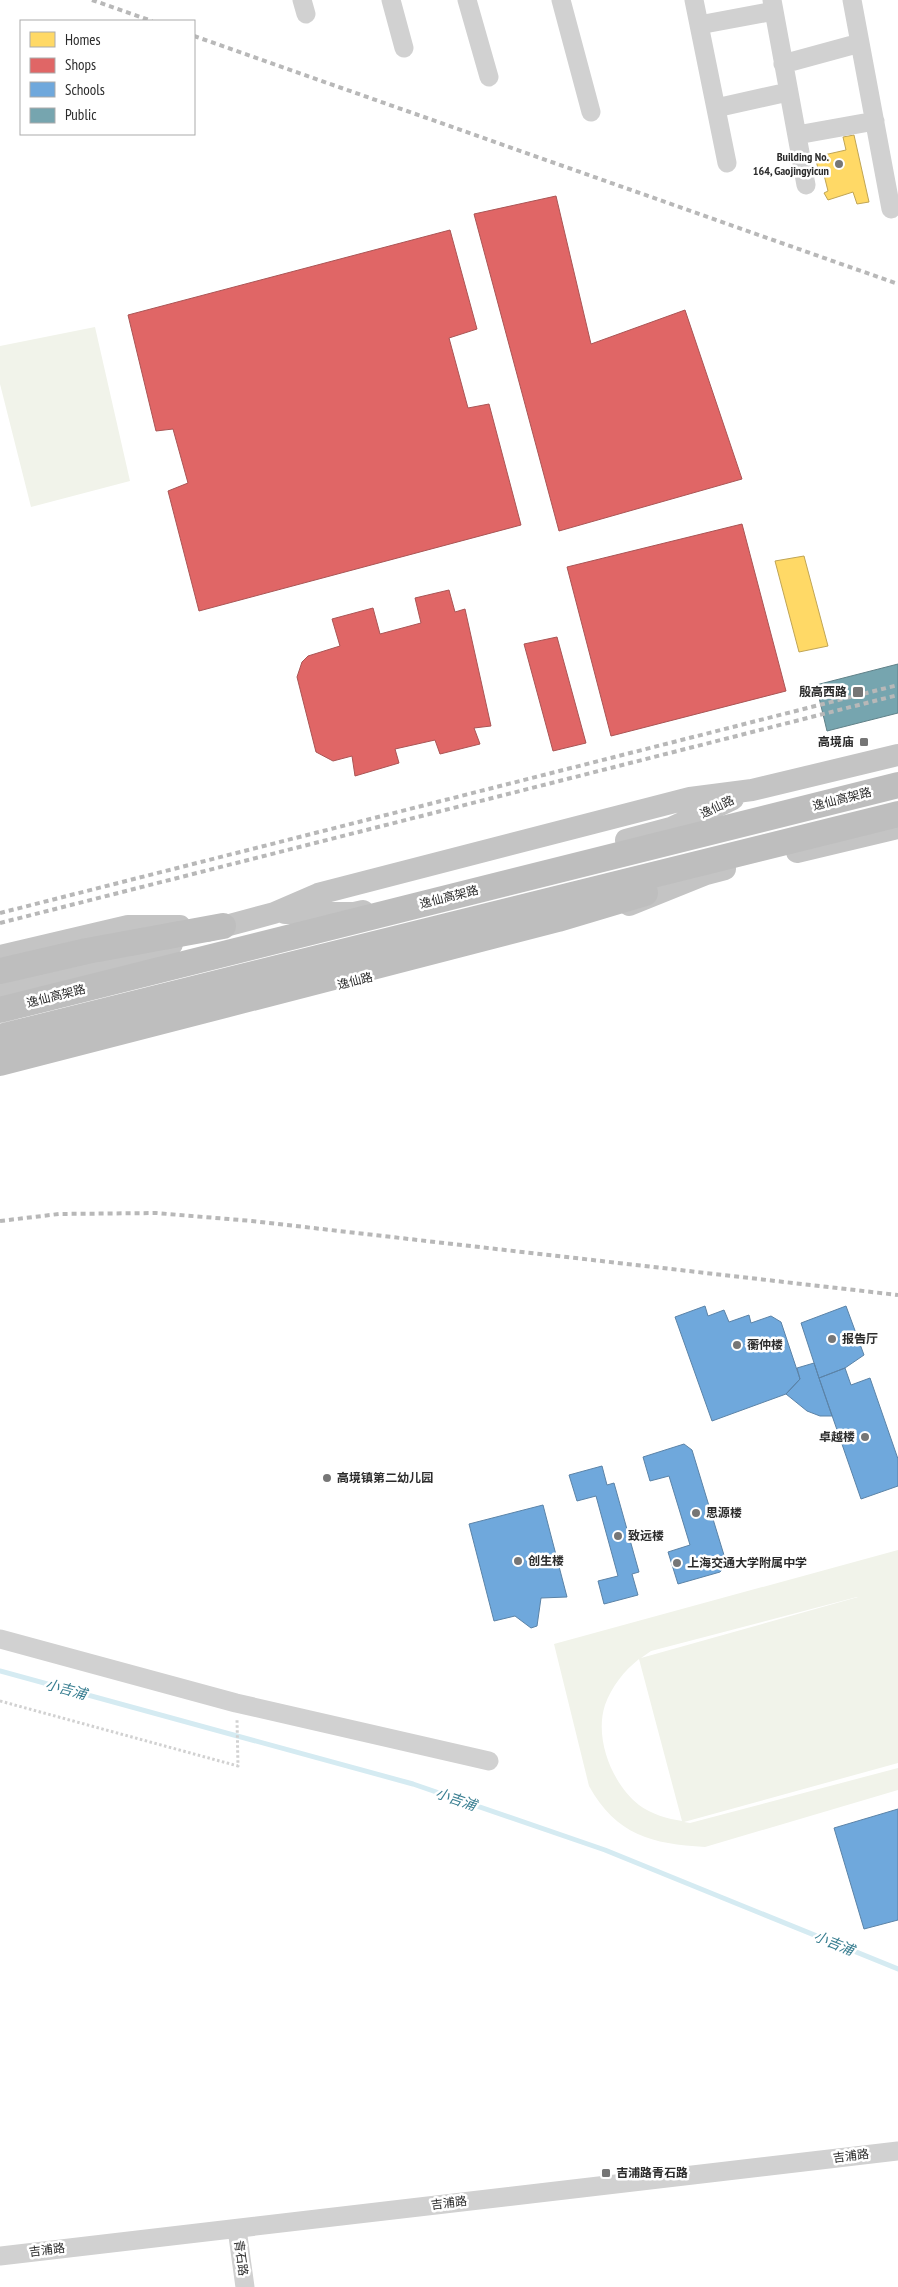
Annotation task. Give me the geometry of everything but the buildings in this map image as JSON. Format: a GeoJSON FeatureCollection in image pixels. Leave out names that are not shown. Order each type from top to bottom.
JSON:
{"type":"FeatureCollection","features":[{"type":"Feature","properties":{"kind":"highway","name":"逸仙高架路"},"geometry":{"type":"LineString","coordinates":[[0,1010],[898,785]]}},
{"type":"Feature","properties":{"kind":"highway","name":"逸仙高架路"},"geometry":{"type":"LineString","coordinates":[[0,1038],[898,814]]}},
{"type":"Feature","properties":{"kind":"highway"},"geometry":{"type":"LineString","coordinates":[[0,1063],[558,919],[706,874]]}},
{"type":"Feature","properties":{"kind":"highway"},"geometry":{"type":"LineString","coordinates":[[0,971],[87,951],[223,926]]}},
{"type":"Feature","properties":{"kind":"main road","name":"逸仙路"},"geometry":{"type":"LineString","coordinates":[[0,987],[136,957],[223,926],[274,913],[354,913],[671,828],[752,790],[898,755]]}},
{"type":"Feature","properties":{"kind":"main road","name":"逸仙路"},"geometry":{"type":"LineString","coordinates":[[0,1038],[587,892],[706,874],[898,828]]}},
{"type":"Feature","properties":{"kind":"main road","name":"逸仙路"},"geometry":{"type":"LineString","coordinates":[[0,1073],[584,923],[706,874]]}},
{"type":"Feature","properties":{"kind":"main road","name":"逸仙路"},"geometry":{"type":"LineString","coordinates":[[0,956],[128,926],[223,926]]}},
{"type":"Feature","properties":{"kind":"street"},"geometry":{"type":"LineString","coordinates":[[391,0],[404,48]]}},
{"type":"Feature","properties":{"kind":"street"},"geometry":{"type":"LineString","coordinates":[[467,0],[489,77]]}},
{"type":"Feature","properties":{"kind":"street"},"geometry":{"type":"LineString","coordinates":[[561,0],[591,112]]}},
{"type":"Feature","properties":{"kind":"street"},"geometry":{"type":"LineString","coordinates":[[694,0],[727,163]]}},
{"type":"Feature","properties":{"kind":"street"},"geometry":{"type":"LineString","coordinates":[[852,0],[891,209]]}},
{"type":"Feature","properties":{"kind":"street"},"geometry":{"type":"LineString","coordinates":[[700,25],[773,6],[806,185]]}},
{"type":"Feature","properties":{"kind":"street"},"geometry":{"type":"LineString","coordinates":[[783,64],[860,43]]}},
{"type":"Feature","properties":{"kind":"street"},"geometry":{"type":"LineString","coordinates":[[716,108],[788,92]]}},
{"type":"Feature","properties":{"kind":"street"},"geometry":{"type":"LineString","coordinates":[[797,135],[875,121]]}},
{"type":"Feature","properties":{"kind":"street"},"geometry":{"type":"LineString","coordinates":[[0,1639],[236,1703],[489,1762]]}},
{"type":"Feature","properties":{"kind":"street","name":"吉浦路"},"geometry":{"type":"LineString","coordinates":[[0,2256],[898,2151]]}},
{"type":"Feature","properties":{"kind":"street","name":"青石路"},"geometry":{"type":"LineString","coordinates":[[237,2229],[245,2287]]}},
{"type":"Feature","properties":{"kind":"path"},"geometry":{"type":"LineString","coordinates":[[0,1701],[238,1766],[237,1723]]}},
{"type":"Feature","properties":{"kind":"shaded area"},"geometry":{"type":"Polygon","coordinates":[[[95,327],[130,481],[31,507],[0,384],[0,346],[95,327]]]}},
{"type":"Feature","properties":{"kind":"shaded area"},"geometry":{"type":"Polygon","coordinates":[[[898,1550],[898,1763],[684,1822],[690,1823],[898,1768],[898,1790],[705,1847],[668,1843],[637,1834],[611,1816],[589,1786],[554,1644],[898,1550]],[[858,1597],[651,1651],[641,1658],[858,1597]],[[639,1659],[619,1679],[605,1705],[602,1718],[604,1746],[613,1773],[629,1796],[649,1811],[682,1821],[639,1659]]]}},
{"type":"Feature","properties":{"kind":"waterway","name":"小吉浦"},"geometry":{"type":"LineString","coordinates":[[0,1671],[413,1784],[605,1850],[898,1969]]}},
{"type":"Feature","properties":{"kind":"railway"},"geometry":{"type":"LineString","coordinates":[[92,0],[149,20]]}},
{"type":"Feature","properties":{"kind":"railway"},"geometry":{"type":"LineString","coordinates":[[195,36],[898,284]]}},
{"type":"Feature","properties":{"kind":"railway"},"geometry":{"type":"LineString","coordinates":[[0,913],[898,685]]}},
{"type":"Feature","properties":{"kind":"railway"},"geometry":{"type":"LineString","coordinates":[[0,923],[898,695]]}},
{"type":"Feature","properties":{"kind":"railway"},"geometry":{"type":"LineString","coordinates":[[0,1221],[59,1214],[156,1213],[252,1221],[898,1295]]}},
{"type":"Feature","properties":{"kind":"place","name":"Building No. 164, Gaojingyicun"},"geometry":{"type":"Point","coordinates":[839,164]}},
{"type":"Feature","properties":{"kind":"place","name":"殷高西路"},"geometry":{"type":"Point","coordinates":[858,692]}},
{"type":"Feature","properties":{"kind":"place","name":"高境庙"},"geometry":{"type":"Point","coordinates":[864,742]}},
{"type":"Feature","properties":{"kind":"place","name":"报告厅"},"geometry":{"type":"Point","coordinates":[832,1339]}},
{"type":"Feature","properties":{"kind":"place","name":"蘅仲楼"},"geometry":{"type":"Point","coordinates":[737,1345]}},
{"type":"Feature","properties":{"kind":"place","name":"卓越楼"},"geometry":{"type":"Point","coordinates":[865,1437]}},
{"type":"Feature","properties":{"kind":"place","name":"高境镇第二幼儿园"},"geometry":{"type":"Point","coordinates":[327,1478]}},
{"type":"Feature","properties":{"kind":"place","name":"思源楼"},"geometry":{"type":"Point","coordinates":[696,1513]}},
{"type":"Feature","properties":{"kind":"place","name":"致远楼"},"geometry":{"type":"Point","coordinates":[618,1536]}},
{"type":"Feature","properties":{"kind":"place","name":"创生楼"},"geometry":{"type":"Point","coordinates":[518,1561]}},
{"type":"Feature","properties":{"kind":"place","name":"上海交通大学附属中学"},"geometry":{"type":"Point","coordinates":[677,1563]}},
{"type":"Feature","properties":{"kind":"place","name":"吉浦路青石路"},"geometry":{"type":"Point","coordinates":[606,2173]}}]}
